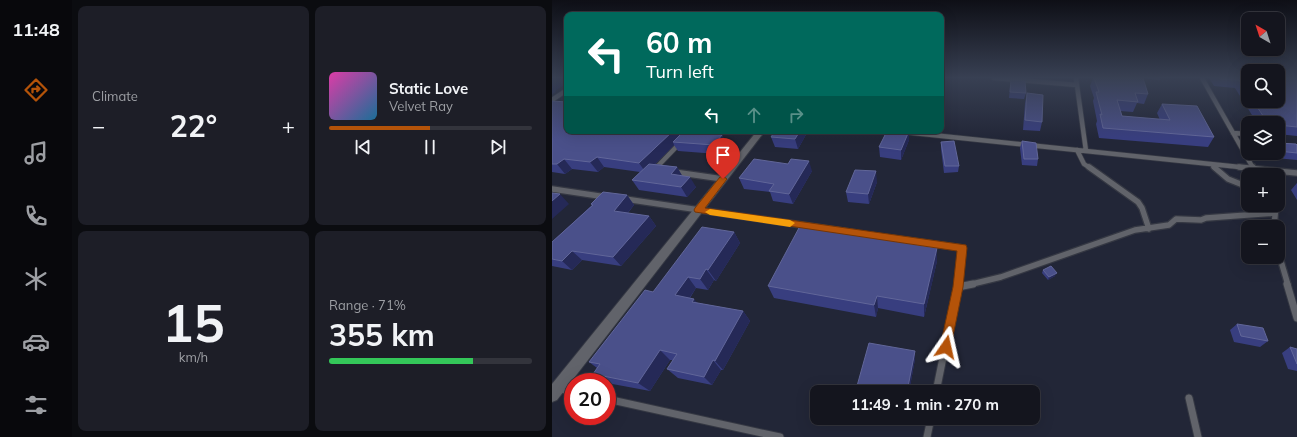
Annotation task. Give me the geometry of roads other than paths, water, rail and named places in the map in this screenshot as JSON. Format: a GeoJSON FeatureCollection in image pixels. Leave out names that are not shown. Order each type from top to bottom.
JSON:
{"type":"FeatureCollection","features":[{"type":"Feature","properties":{"kind":"street"},"geometry":{"type":"LineString","coordinates":[[554,391],[759,134]]}},
{"type":"Feature","properties":{"kind":"lane"},"geometry":{"type":"LineString","coordinates":[[1079,98],[1086,151]]}},
{"type":"Feature","properties":{"kind":"lane"},"geometry":{"type":"LineString","coordinates":[[1214,98],[1253,168]]}},
{"type":"Feature","properties":{"kind":"lane"},"geometry":{"type":"LineString","coordinates":[[552,101],[560,103]]}},
{"type":"Feature","properties":{"kind":"lane"},"geometry":{"type":"LineString","coordinates":[[1234,133],[1241,134]]}},
{"type":"Feature","properties":{"kind":"lane"},"geometry":{"type":"LineString","coordinates":[[923,134],[1246,168]]}},
{"type":"Feature","properties":{"kind":"lane"},"geometry":{"type":"LineString","coordinates":[[662,170],[655,169],[687,136]]}},
{"type":"Feature","properties":{"kind":"lane"},"geometry":{"type":"LineString","coordinates":[[1077,150],[1084,164],[1138,202],[1142,208],[1149,229]]}},
{"type":"Feature","properties":{"kind":"lane"},"geometry":{"type":"LineString","coordinates":[[1213,164],[1220,174],[1241,184]]}},
{"type":"Feature","properties":{"kind":"lane"},"geometry":{"type":"LineString","coordinates":[[670,171],[723,179]]}},
{"type":"Feature","properties":{"kind":"lane"},"geometry":{"type":"LineString","coordinates":[[1285,173],[1297,174]]}},
{"type":"Feature","properties":{"kind":"lane"},"geometry":{"type":"LineString","coordinates":[[552,189],[614,198]]}},
{"type":"Feature","properties":{"kind":"lane"},"geometry":{"type":"LineString","coordinates":[[621,199],[862,234]]}},
{"type":"Feature","properties":{"kind":"lane"},"geometry":{"type":"LineString","coordinates":[[958,287],[983,282],[1135,230],[1169,225],[1175,219],[1201,220],[1206,218],[1275,213],[1274,220]]}},
{"type":"Feature","properties":{"kind":"lane"},"geometry":{"type":"LineString","coordinates":[[885,237],[962,248],[958,287],[937,385]]}},
{"type":"Feature","properties":{"kind":"lane"},"geometry":{"type":"LineString","coordinates":[[1280,264],[1294,303],[1297,318]]}},
{"type":"Feature","properties":{"kind":"lane"},"geometry":{"type":"LineString","coordinates":[[554,391],[564,392]]}},
{"type":"Feature","properties":{"kind":"lane"},"geometry":{"type":"LineString","coordinates":[[1190,398],[1198,437]]}},
{"type":"Feature","properties":{"kind":"lane"},"geometry":{"type":"LineString","coordinates":[[616,401],[780,437]]}},
{"type":"Feature","properties":{"kind":"lane"},"geometry":{"type":"LineString","coordinates":[[927,437],[930,425]]}}]}
